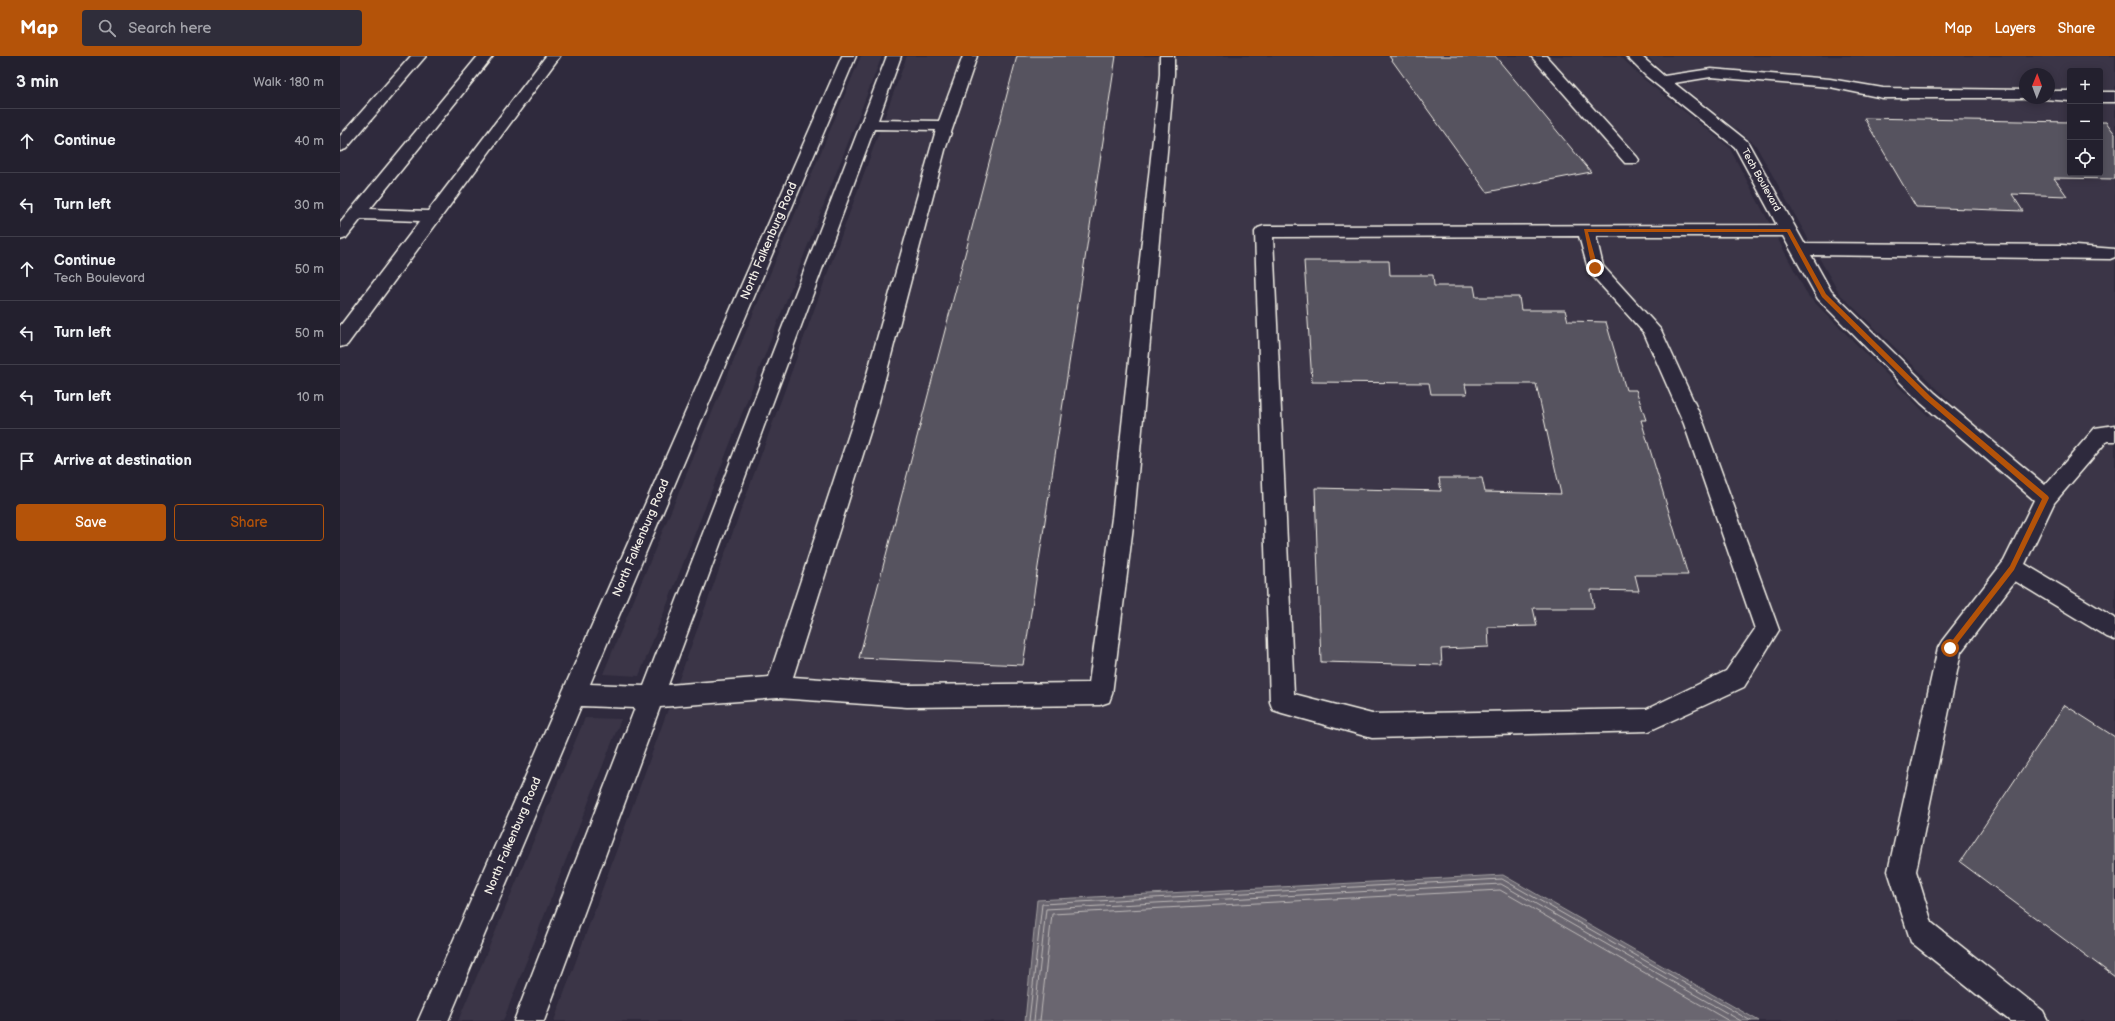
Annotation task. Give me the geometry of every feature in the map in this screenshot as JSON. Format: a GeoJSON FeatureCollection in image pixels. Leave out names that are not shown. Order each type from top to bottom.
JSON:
{"type":"FeatureCollection","features":[{"type":"Feature","properties":{"kind":"street"},"geometry":{"type":"LineString","coordinates":[[340,146],[419,56]]}},
{"type":"Feature","properties":{"kind":"street"},"geometry":{"type":"LineString","coordinates":[[340,234],[486,56]]}},
{"type":"Feature","properties":{"kind":"street"},"geometry":{"type":"LineString","coordinates":[[340,340],[553,56]]}},
{"type":"Feature","properties":{"kind":"street","name":"North Falkenburg Road"},"geometry":{"type":"LineString","coordinates":[[433,1021],[849,56]]}},
{"type":"Feature","properties":{"kind":"street"},"geometry":{"type":"LineString","coordinates":[[528,1021],[894,56]]}},
{"type":"Feature","properties":{"kind":"street"},"geometry":{"type":"LineString","coordinates":[[778,687],[866,413],[937,150],[970,56]]}},
{"type":"Feature","properties":{"kind":"street"},"geometry":{"type":"LineString","coordinates":[[573,695],[651,697],[778,687],[907,696],[1100,694],[1123,518],[1167,74],[1167,56]]}},
{"type":"Feature","properties":{"kind":"street"},"geometry":{"type":"LineString","coordinates":[[1538,56],[1631,160]]}},
{"type":"Feature","properties":{"kind":"street","name":"Tech Boulevard"},"geometry":{"type":"LineString","coordinates":[[1633,56],[1661,81],[1742,144],[1824,296],[1928,398],[2046,498]]}},
{"type":"Feature","properties":{"kind":"street"},"geometry":{"type":"LineString","coordinates":[[1661,81],[1711,73],[1830,84],[1883,93],[2019,96]]}},
{"type":"Feature","properties":{"kind":"street"},"geometry":{"type":"LineString","coordinates":[[2055,96],[2067,96]]}},
{"type":"Feature","properties":{"kind":"street"},"geometry":{"type":"LineString","coordinates":[[2103,97],[2115,97]]}},
{"type":"Feature","properties":{"kind":"street"},"geometry":{"type":"LineString","coordinates":[[869,124],[945,126]]}},
{"type":"Feature","properties":{"kind":"street"},"geometry":{"type":"LineString","coordinates":[[356,214],[433,216]]}},
{"type":"Feature","properties":{"kind":"street"},"geometry":{"type":"LineString","coordinates":[[1586,231],[1595,268],[1652,330],[1694,424],[1767,630],[1735,679],[1649,720],[1372,726],[1282,702],[1264,232],[1788,230]]}},
{"type":"Feature","properties":{"kind":"street"},"geometry":{"type":"LineString","coordinates":[[1798,249],[2062,250],[2110,253]]}},
{"type":"Feature","properties":{"kind":"street"},"geometry":{"type":"LineString","coordinates":[[2033,1021],[1920,932],[1902,871],[1950,648],[2012,568],[2046,498],[2102,433],[2115,433]]}},
{"type":"Feature","properties":{"kind":"street"},"geometry":{"type":"LineString","coordinates":[[2012,568],[2115,630]]}},
{"type":"Feature","properties":{"kind":"shaded area"},"geometry":{"type":"Polygon","coordinates":[[[861,56],[882,56],[639,676],[603,674],[861,56]]]}},
{"type":"Feature","properties":{"kind":"shaded area"},"geometry":{"type":"Polygon","coordinates":[[[907,56],[1620,56],[1641,77],[1729,147],[1808,296],[1928,416],[1954,405],[1839,293],[1755,144],[1661,70],[1647,56],[2115,56],[2115,1021],[1759,1021],[1503,875],[1037,900],[1025,1021],[554,1021],[907,56]]]}},
{"type":"Feature","properties":{"kind":"shaded area"},"geometry":{"type":"Polygon","coordinates":[[[585,718],[621,719],[503,1021],[458,1021],[585,718]]]}},
{"type":"Feature","properties":{"kind":"water"},"geometry":{"type":"Polygon","coordinates":[[[1503,875],[1759,1021],[1025,1021],[1037,900],[1503,875]]]}},
{"type":"Feature","properties":{"kind":"building"},"geometry":{"type":"Polygon","coordinates":[[[1017,56],[1116,56],[1023,665],[859,658],[1017,56]]]}},
{"type":"Feature","properties":{"kind":"building"},"geometry":{"type":"Polygon","coordinates":[[[1389,56],[1495,56],[1591,172],[1487,192],[1389,56]]]}},
{"type":"Feature","properties":{"kind":"building"},"geometry":{"type":"Polygon","coordinates":[[[1864,118],[2067,122],[2067,176],[2103,176],[2103,122],[2106,122],[2115,134],[2115,179],[2054,178],[2067,196],[2012,194],[2023,211],[1916,207],[1864,118]]]}},
{"type":"Feature","properties":{"kind":"building"},"geometry":{"type":"Polygon","coordinates":[[[1304,261],[1389,261],[1390,275],[1433,275],[1434,286],[1474,286],[1476,297],[1519,297],[1521,310],[1565,310],[1568,321],[1606,322],[1626,390],[1636,390],[1646,420],[1641,420],[1688,575],[1635,575],[1639,591],[1591,590],[1594,608],[1533,608],[1537,626],[1488,627],[1489,647],[1441,649],[1442,665],[1321,662],[1315,488],[1441,491],[1439,478],[1482,478],[1485,492],[1561,494],[1536,384],[1465,384],[1467,394],[1431,394],[1429,383],[1312,382],[1304,261]]]}},
{"type":"Feature","properties":{"kind":"building"},"geometry":{"type":"Polygon","coordinates":[[[2065,705],[2115,737],[2115,977],[1960,862],[2065,705]]]}},
{"type":"Feature","properties":{"kind":"route"},"geometry":{"type":"LineString","coordinates":[[1595,268],[1586,231],[1788,230],[1824,296],[1928,398],[2046,498],[2012,568],[1950,648]]}}]}
